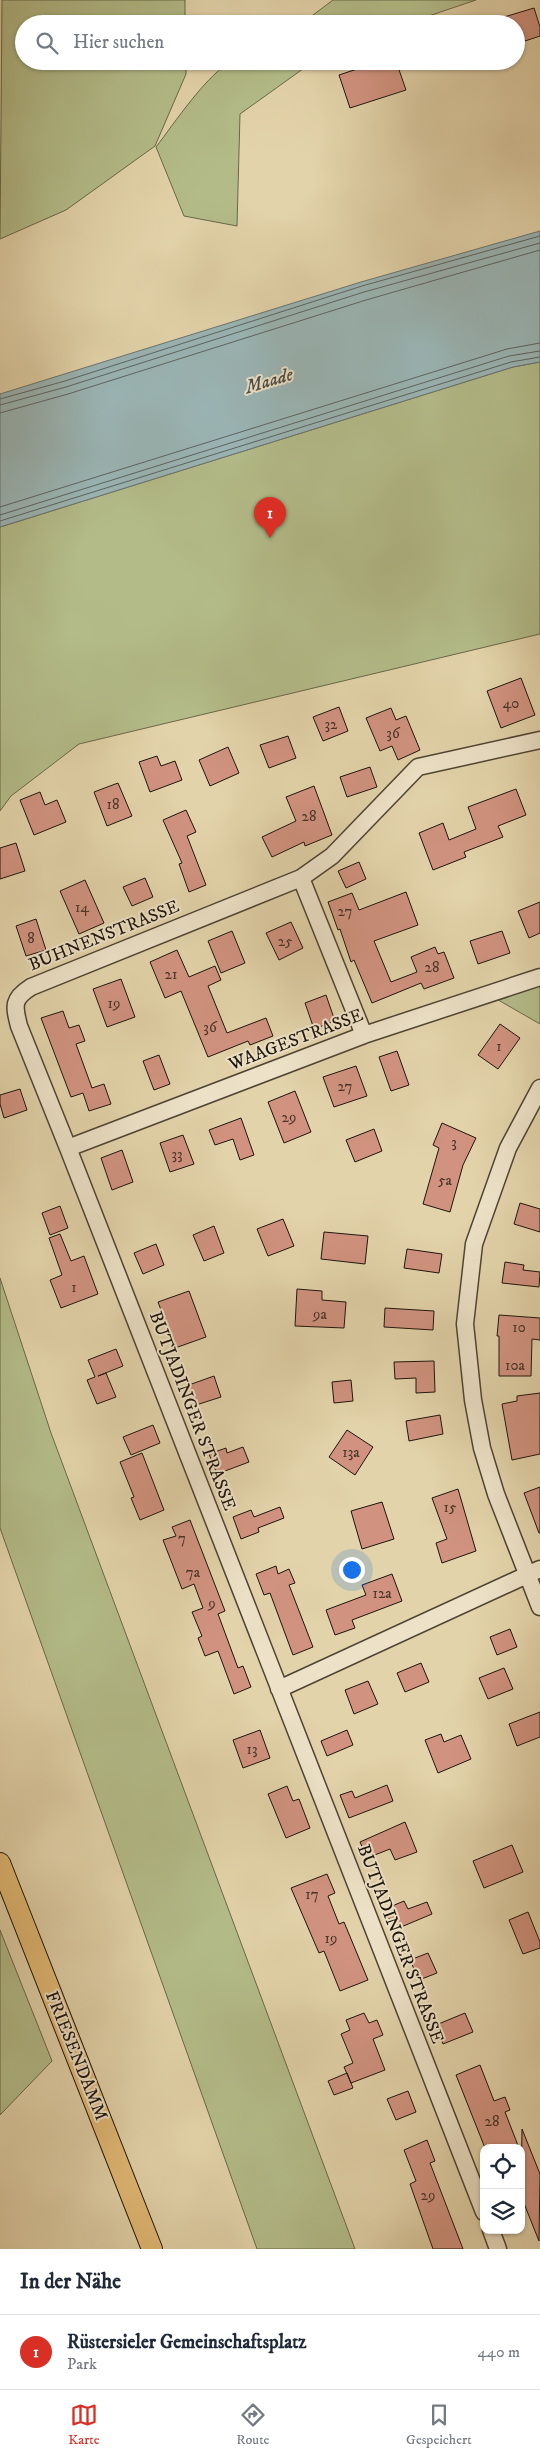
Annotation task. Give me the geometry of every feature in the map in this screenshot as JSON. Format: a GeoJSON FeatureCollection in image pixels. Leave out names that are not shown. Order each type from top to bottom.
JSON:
{"type":"FeatureCollection","features":[{"type":"Feature","properties":{"kind":"main road","name":"FRIESENDAMM"},"geometry":{"type":"LineString","coordinates":[[0,1863],[152,2249]]}},
{"type":"Feature","properties":{"kind":"street","name":"BUHNENSTRASSE"},"geometry":{"type":"LineString","coordinates":[[68,1148],[18,1026],[14,1006],[20,994],[31,987],[301,878],[332,856],[418,767],[540,740]]}},
{"type":"Feature","properties":{"kind":"street"},"geometry":{"type":"LineString","coordinates":[[301,878],[364,1035]]}},
{"type":"Feature","properties":{"kind":"street","name":"WAAGESTRASSE"},"geometry":{"type":"LineString","coordinates":[[68,1148],[364,1035],[540,977]]}},
{"type":"Feature","properties":{"kind":"street"},"geometry":{"type":"LineString","coordinates":[[540,1088],[508,1148],[474,1244],[465,1324],[473,1400],[482,1448],[533,1572],[540,1608]]}},
{"type":"Feature","properties":{"kind":"street","name":"BUTJADINGER STRASSE"},"geometry":{"type":"LineString","coordinates":[[68,1148],[480,2202]]}},
{"type":"Feature","properties":{"kind":"street"},"geometry":{"type":"LineString","coordinates":[[278,1689],[533,1572]]}},
{"type":"Feature","properties":{"kind":"street"},"geometry":{"type":"LineString","coordinates":[[492,2234],[498,2249]]}},
{"type":"Feature","properties":{"kind":"green space"},"geometry":{"type":"Polygon","coordinates":[[[2,0],[185,0],[185,15],[15,15],[15,70],[186,70],[186,74],[155,146],[66,210],[0,239],[2,0]]]}},
{"type":"Feature","properties":{"kind":"green space"},"geometry":{"type":"Polygon","coordinates":[[[333,0],[476,0],[432,15],[313,15],[333,0]]]}},
{"type":"Feature","properties":{"kind":"green space"},"geometry":{"type":"Polygon","coordinates":[[[220,70],[301,70],[240,114],[237,226],[184,216],[156,147],[220,70]]]}},
{"type":"Feature","properties":{"kind":"green space"},"geometry":{"type":"Polygon","coordinates":[[[540,362],[540,634],[79,744],[11,796],[0,811],[0,527],[513,367],[540,362]]]}},
{"type":"Feature","properties":{"kind":"green space"},"geometry":{"type":"Polygon","coordinates":[[[540,980],[540,1024],[493,997],[540,980]]]}},
{"type":"Feature","properties":{"kind":"green space"},"geometry":{"type":"Polygon","coordinates":[[[0,1278],[51,1433],[355,2249],[257,2249],[0,1528],[0,1278]]]}},
{"type":"Feature","properties":{"kind":"green space"},"geometry":{"type":"Polygon","coordinates":[[[0,1930],[52,2061],[0,2115],[0,1930]]]}},
{"type":"Feature","properties":{"kind":"water","name":"Maade"},"geometry":{"type":"Polygon","coordinates":[[[540,231],[540,362],[513,367],[0,527],[0,394],[361,282],[540,231]]]}},
{"type":"Feature","properties":{"kind":"building"},"geometry":{"type":"Polygon","coordinates":[[[534,8],[540,27],[540,36],[525,41],[525,15],[511,15],[534,8]]]}},
{"type":"Feature","properties":{"kind":"building"},"geometry":{"type":"Polygon","coordinates":[[[354,70],[399,70],[406,90],[350,108],[339,75],[354,70]]]}},
{"type":"Feature","properties":{"kind":"building"},"geometry":{"type":"Polygon","coordinates":[[[521,678],[535,715],[501,728],[487,691],[521,678]]]}},
{"type":"Feature","properties":{"kind":"building"},"geometry":{"type":"Polygon","coordinates":[[[339,707],[348,731],[323,741],[313,717],[339,707]]]}},
{"type":"Feature","properties":{"kind":"building"},"geometry":{"type":"Polygon","coordinates":[[[391,708],[396,720],[406,716],[420,750],[398,760],[392,746],[380,751],[366,718],[391,708]]]}},
{"type":"Feature","properties":{"kind":"building"},"geometry":{"type":"Polygon","coordinates":[[[288,736],[296,758],[269,768],[260,745],[288,736]]]}},
{"type":"Feature","properties":{"kind":"building"},"geometry":{"type":"Polygon","coordinates":[[[228,747],[239,773],[210,786],[199,760],[228,747]]]}},
{"type":"Feature","properties":{"kind":"building"},"geometry":{"type":"Polygon","coordinates":[[[157,756],[161,766],[175,761],[182,780],[150,792],[139,762],[157,756]]]}},
{"type":"Feature","properties":{"kind":"building"},"geometry":{"type":"Polygon","coordinates":[[[370,767],[377,787],[347,797],[340,777],[370,767]]]}},
{"type":"Feature","properties":{"kind":"building"},"geometry":{"type":"Polygon","coordinates":[[[118,783],[132,816],[107,826],[94,792],[118,783]]]}},
{"type":"Feature","properties":{"kind":"building"},"geometry":{"type":"Polygon","coordinates":[[[314,786],[332,835],[305,846],[304,842],[272,857],[262,837],[296,821],[286,797],[314,786]]]}},
{"type":"Feature","properties":{"kind":"building"},"geometry":{"type":"Polygon","coordinates":[[[516,789],[526,815],[498,826],[503,837],[464,852],[466,857],[433,870],[419,833],[443,823],[449,840],[476,829],[468,807],[516,789]]]}},
{"type":"Feature","properties":{"kind":"building"},"geometry":{"type":"Polygon","coordinates":[[[40,792],[45,805],[57,800],[66,822],[34,835],[20,800],[40,792]]]}},
{"type":"Feature","properties":{"kind":"building"},"geometry":{"type":"Polygon","coordinates":[[[186,810],[196,832],[187,836],[206,885],[189,892],[179,864],[182,863],[163,820],[186,810]]]}},
{"type":"Feature","properties":{"kind":"building"},"geometry":{"type":"Polygon","coordinates":[[[16,843],[25,871],[0,879],[0,848],[16,843]]]}},
{"type":"Feature","properties":{"kind":"building"},"geometry":{"type":"Polygon","coordinates":[[[359,862],[366,879],[346,888],[338,871],[359,862]]]}},
{"type":"Feature","properties":{"kind":"building"},"geometry":{"type":"Polygon","coordinates":[[[145,878],[153,897],[132,906],[123,887],[145,878]]]}},
{"type":"Feature","properties":{"kind":"building"},"geometry":{"type":"Polygon","coordinates":[[[85,880],[104,923],[79,934],[60,891],[85,880]]]}},
{"type":"Feature","properties":{"kind":"building"},"geometry":{"type":"Polygon","coordinates":[[[406,892],[418,925],[374,941],[391,982],[417,972],[411,957],[435,947],[438,954],[444,952],[454,978],[424,989],[421,983],[372,1003],[354,960],[351,962],[340,929],[338,930],[328,902],[352,893],[359,910],[406,892]]]}},
{"type":"Feature","properties":{"kind":"building"},"geometry":{"type":"Polygon","coordinates":[[[540,902],[540,933],[529,938],[518,911],[540,902]]]}},
{"type":"Feature","properties":{"kind":"building"},"geometry":{"type":"Polygon","coordinates":[[[36,919],[46,950],[26,956],[16,926],[36,919]]]}},
{"type":"Feature","properties":{"kind":"building"},"geometry":{"type":"Polygon","coordinates":[[[291,922],[303,948],[279,960],[266,933],[291,922]]]}},
{"type":"Feature","properties":{"kind":"building"},"geometry":{"type":"Polygon","coordinates":[[[232,931],[245,963],[221,973],[208,941],[232,931]]]}},
{"type":"Feature","properties":{"kind":"building"},"geometry":{"type":"Polygon","coordinates":[[[502,931],[510,953],[478,964],[470,941],[502,931]]]}},
{"type":"Feature","properties":{"kind":"building"},"geometry":{"type":"Polygon","coordinates":[[[177,950],[189,977],[215,966],[221,980],[208,986],[227,1033],[266,1018],[273,1036],[250,1045],[248,1041],[208,1057],[181,991],[165,998],[150,962],[177,950]]]}},
{"type":"Feature","properties":{"kind":"building"},"geometry":{"type":"Polygon","coordinates":[[[121,979],[135,1017],[107,1027],[93,989],[121,979]]]}},
{"type":"Feature","properties":{"kind":"building"},"geometry":{"type":"Polygon","coordinates":[[[326,995],[335,1021],[314,1029],[305,1003],[326,995]]]}},
{"type":"Feature","properties":{"kind":"building"},"geometry":{"type":"Polygon","coordinates":[[[63,1011],[69,1028],[79,1025],[85,1041],[76,1044],[92,1088],[104,1084],[111,1104],[89,1111],[83,1093],[71,1097],[41,1018],[63,1011]]]}},
{"type":"Feature","properties":{"kind":"building"},"geometry":{"type":"Polygon","coordinates":[[[500,1024],[520,1038],[498,1069],[478,1055],[500,1024]]]}},
{"type":"Feature","properties":{"kind":"building"},"geometry":{"type":"Polygon","coordinates":[[[397,1051],[409,1085],[391,1091],[379,1057],[397,1051]]]}},
{"type":"Feature","properties":{"kind":"building"},"geometry":{"type":"Polygon","coordinates":[[[159,1055],[170,1084],[154,1090],[143,1061],[159,1055]]]}},
{"type":"Feature","properties":{"kind":"building"},"geometry":{"type":"Polygon","coordinates":[[[356,1066],[367,1096],[334,1107],[323,1077],[356,1066]]]}},
{"type":"Feature","properties":{"kind":"building"},"geometry":{"type":"Polygon","coordinates":[[[20,1089],[27,1110],[4,1118],[0,1104],[0,1095],[20,1089]]]}},
{"type":"Feature","properties":{"kind":"building"},"geometry":{"type":"Polygon","coordinates":[[[295,1091],[311,1132],[284,1143],[268,1102],[295,1091]]]}},
{"type":"Feature","properties":{"kind":"building"},"geometry":{"type":"Polygon","coordinates":[[[241,1118],[254,1155],[240,1160],[233,1139],[215,1145],[209,1130],[241,1118]]]}},
{"type":"Feature","properties":{"kind":"building"},"geometry":{"type":"Polygon","coordinates":[[[442,1123],[476,1138],[463,1165],[450,1212],[423,1204],[439,1148],[433,1145],[442,1123]]]}},
{"type":"Feature","properties":{"kind":"building"},"geometry":{"type":"Polygon","coordinates":[[[374,1129],[382,1151],[355,1162],[346,1140],[374,1129]]]}},
{"type":"Feature","properties":{"kind":"building"},"geometry":{"type":"Polygon","coordinates":[[[183,1135],[194,1164],[170,1172],[160,1143],[183,1135]]]}},
{"type":"Feature","properties":{"kind":"building"},"geometry":{"type":"Polygon","coordinates":[[[122,1150],[133,1182],[112,1190],[101,1158],[122,1150]]]}},
{"type":"Feature","properties":{"kind":"building"},"geometry":{"type":"Polygon","coordinates":[[[520,1203],[540,1209],[540,1232],[514,1224],[520,1203]]]}},
{"type":"Feature","properties":{"kind":"building"},"geometry":{"type":"Polygon","coordinates":[[[60,1206],[68,1228],[50,1235],[42,1213],[60,1206]]]}},
{"type":"Feature","properties":{"kind":"building"},"geometry":{"type":"Polygon","coordinates":[[[283,1219],[294,1246],[268,1256],[257,1229],[283,1219]]]}},
{"type":"Feature","properties":{"kind":"building"},"geometry":{"type":"Polygon","coordinates":[[[214,1226],[224,1253],[204,1261],[193,1235],[214,1226]]]}},
{"type":"Feature","properties":{"kind":"building"},"geometry":{"type":"Polygon","coordinates":[[[324,1232],[368,1236],[365,1264],[321,1259],[324,1232]]]}},
{"type":"Feature","properties":{"kind":"building"},"geometry":{"type":"Polygon","coordinates":[[[60,1234],[71,1261],[84,1256],[98,1294],[61,1308],[50,1280],[62,1275],[49,1238],[60,1234]]]}},
{"type":"Feature","properties":{"kind":"building"},"geometry":{"type":"Polygon","coordinates":[[[156,1244],[164,1265],[143,1274],[134,1253],[156,1244]]]}},
{"type":"Feature","properties":{"kind":"building"},"geometry":{"type":"Polygon","coordinates":[[[407,1249],[442,1254],[439,1273],[404,1268],[407,1249]]]}},
{"type":"Feature","properties":{"kind":"building"},"geometry":{"type":"Polygon","coordinates":[[[505,1262],[524,1265],[523,1270],[540,1272],[539,1287],[502,1283],[505,1262]]]}},
{"type":"Feature","properties":{"kind":"building"},"geometry":{"type":"Polygon","coordinates":[[[297,1289],[322,1291],[322,1300],[346,1302],[344,1328],[295,1326],[297,1289]]]}},
{"type":"Feature","properties":{"kind":"building"},"geometry":{"type":"Polygon","coordinates":[[[189,1291],[206,1337],[175,1348],[158,1302],[189,1291]]]}},
{"type":"Feature","properties":{"kind":"building"},"geometry":{"type":"Polygon","coordinates":[[[385,1308],[434,1311],[433,1330],[384,1327],[385,1308]]]}},
{"type":"Feature","properties":{"kind":"building"},"geometry":{"type":"Polygon","coordinates":[[[499,1315],[540,1318],[540,1340],[532,1339],[531,1376],[499,1376],[499,1336],[497,1336],[499,1315]]]}},
{"type":"Feature","properties":{"kind":"building"},"geometry":{"type":"Polygon","coordinates":[[[116,1349],[123,1366],[98,1376],[106,1373],[116,1397],[97,1404],[87,1380],[95,1377],[88,1360],[116,1349]]]}},
{"type":"Feature","properties":{"kind":"building"},"geometry":{"type":"Polygon","coordinates":[[[434,1361],[435,1392],[416,1393],[416,1378],[395,1379],[394,1362],[434,1361]]]}},
{"type":"Feature","properties":{"kind":"building"},"geometry":{"type":"Polygon","coordinates":[[[214,1376],[221,1397],[193,1406],[186,1386],[214,1376]]]}},
{"type":"Feature","properties":{"kind":"building"},"geometry":{"type":"Polygon","coordinates":[[[351,1380],[353,1401],[334,1403],[332,1382],[351,1380]]]}},
{"type":"Feature","properties":{"kind":"building"},"geometry":{"type":"Polygon","coordinates":[[[540,1393],[540,1454],[512,1460],[502,1404],[517,1401],[517,1396],[540,1393]]]}},
{"type":"Feature","properties":{"kind":"building"},"geometry":{"type":"Polygon","coordinates":[[[440,1415],[443,1434],[409,1441],[406,1421],[440,1415]]]}},
{"type":"Feature","properties":{"kind":"building"},"geometry":{"type":"Polygon","coordinates":[[[153,1425],[160,1443],[131,1455],[123,1437],[153,1425]]]}},
{"type":"Feature","properties":{"kind":"building"},"geometry":{"type":"Polygon","coordinates":[[[347,1430],[373,1447],[355,1475],[329,1457],[347,1430]]]}},
{"type":"Feature","properties":{"kind":"building"},"geometry":{"type":"Polygon","coordinates":[[[243,1447],[249,1462],[217,1474],[209,1454],[226,1448],[227,1453],[243,1447]]]}},
{"type":"Feature","properties":{"kind":"building"},"geometry":{"type":"Polygon","coordinates":[[[142,1453],[164,1510],[140,1520],[131,1498],[134,1497],[120,1462],[142,1453]]]}},
{"type":"Feature","properties":{"kind":"building"},"geometry":{"type":"Polygon","coordinates":[[[540,1487],[540,1533],[539,1533],[524,1493],[540,1487]]]}},
{"type":"Feature","properties":{"kind":"building"},"geometry":{"type":"Polygon","coordinates":[[[458,1489],[476,1551],[442,1563],[436,1543],[447,1539],[432,1498],[458,1489]]]}},
{"type":"Feature","properties":{"kind":"building"},"geometry":{"type":"Polygon","coordinates":[[[382,1502],[394,1539],[362,1549],[351,1511],[382,1502]]]}},
{"type":"Feature","properties":{"kind":"building"},"geometry":{"type":"Polygon","coordinates":[[[280,1507],[284,1518],[258,1528],[259,1532],[241,1539],[233,1517],[251,1510],[254,1517],[280,1507]]]}},
{"type":"Feature","properties":{"kind":"building"},"geometry":{"type":"Polygon","coordinates":[[[190,1520],[225,1611],[218,1614],[238,1668],[243,1666],[251,1687],[234,1694],[218,1651],[205,1656],[198,1638],[202,1636],[192,1612],[203,1608],[194,1584],[182,1589],[163,1540],[176,1536],[172,1527],[190,1520]]]}},
{"type":"Feature","properties":{"kind":"building"},"geometry":{"type":"Polygon","coordinates":[[[276,1566],[278,1574],[289,1569],[295,1583],[289,1585],[313,1647],[293,1655],[270,1593],[264,1595],[256,1574],[276,1566]]]}},
{"type":"Feature","properties":{"kind":"building"},"geometry":{"type":"Polygon","coordinates":[[[392,1574],[402,1601],[352,1620],[355,1628],[335,1635],[326,1610],[366,1595],[362,1585],[392,1574]]]}},
{"type":"Feature","properties":{"kind":"building"},"geometry":{"type":"Polygon","coordinates":[[[510,1629],[517,1647],[497,1655],[490,1637],[510,1629]]]}},
{"type":"Feature","properties":{"kind":"building"},"geometry":{"type":"Polygon","coordinates":[[[421,1663],[429,1682],[405,1692],[397,1673],[421,1663]]]}},
{"type":"Feature","properties":{"kind":"building"},"geometry":{"type":"Polygon","coordinates":[[[504,1668],[513,1689],[488,1699],[479,1678],[504,1668]]]}},
{"type":"Feature","properties":{"kind":"building"},"geometry":{"type":"Polygon","coordinates":[[[368,1681],[378,1704],[354,1714],[345,1690],[368,1681]]]}},
{"type":"Feature","properties":{"kind":"building"},"geometry":{"type":"Polygon","coordinates":[[[540,1712],[540,1737],[517,1746],[509,1724],[540,1712]]]}},
{"type":"Feature","properties":{"kind":"building"},"geometry":{"type":"Polygon","coordinates":[[[260,1730],[270,1758],[243,1768],[233,1740],[260,1730]]]}},
{"type":"Feature","properties":{"kind":"building"},"geometry":{"type":"Polygon","coordinates":[[[347,1730],[353,1745],[327,1756],[321,1741],[347,1730]]]}},
{"type":"Feature","properties":{"kind":"building"},"geometry":{"type":"Polygon","coordinates":[[[441,1734],[444,1742],[461,1735],[471,1759],[438,1773],[425,1740],[441,1734]]]}},
{"type":"Feature","properties":{"kind":"building"},"geometry":{"type":"Polygon","coordinates":[[[387,1785],[393,1801],[349,1818],[340,1795],[352,1791],[355,1798],[387,1785]]]}},
{"type":"Feature","properties":{"kind":"building"},"geometry":{"type":"Polygon","coordinates":[[[287,1786],[293,1801],[299,1799],[310,1828],[286,1838],[268,1794],[287,1786]]]}},
{"type":"Feature","properties":{"kind":"building"},"geometry":{"type":"Polygon","coordinates":[[[405,1822],[417,1852],[395,1860],[390,1849],[367,1858],[360,1842],[405,1822]]]}},
{"type":"Feature","properties":{"kind":"building"},"geometry":{"type":"Polygon","coordinates":[[[512,1845],[523,1872],[484,1888],[473,1861],[512,1845]]]}},
{"type":"Feature","properties":{"kind":"building"},"geometry":{"type":"Polygon","coordinates":[[[327,1874],[335,1893],[328,1896],[339,1924],[344,1922],[368,1980],[340,1991],[324,1951],[319,1953],[291,1888],[327,1874]]]}},
{"type":"Feature","properties":{"kind":"building"},"geometry":{"type":"Polygon","coordinates":[[[404,1901],[408,1909],[427,1902],[432,1914],[394,1930],[385,1909],[404,1901]]]}},
{"type":"Feature","properties":{"kind":"building"},"geometry":{"type":"Polygon","coordinates":[[[528,1912],[540,1942],[540,1948],[523,1954],[509,1920],[528,1912]]]}},
{"type":"Feature","properties":{"kind":"building"},"geometry":{"type":"Polygon","coordinates":[[[428,1953],[437,1973],[419,1980],[410,1960],[428,1953]]]}},
{"type":"Feature","properties":{"kind":"building"},"geometry":{"type":"Polygon","coordinates":[[[364,2013],[369,2023],[377,2020],[383,2035],[373,2039],[385,2070],[351,2083],[344,2067],[353,2063],[341,2034],[350,2030],[346,2020],[364,2013]]]}},
{"type":"Feature","properties":{"kind":"building"},"geometry":{"type":"Polygon","coordinates":[[[465,2013],[473,2032],[443,2044],[436,2025],[465,2013]]]}},
{"type":"Feature","properties":{"kind":"building"},"geometry":{"type":"Polygon","coordinates":[[[480,2065],[494,2101],[505,2097],[510,2110],[505,2112],[517,2144],[483,2144],[456,2075],[480,2065]]]}},
{"type":"Feature","properties":{"kind":"building"},"geometry":{"type":"Polygon","coordinates":[[[347,2073],[353,2088],[334,2095],[328,2081],[347,2073]]]}},
{"type":"Feature","properties":{"kind":"building"},"geometry":{"type":"Polygon","coordinates":[[[408,2091],[416,2112],[396,2120],[387,2099],[408,2091]]]}},
{"type":"Feature","properties":{"kind":"building"},"geometry":{"type":"Polygon","coordinates":[[[522,2129],[540,2174],[539,2241],[525,2206],[525,2144],[522,2144],[522,2129]]]}},
{"type":"Feature","properties":{"kind":"building"},"geometry":{"type":"Polygon","coordinates":[[[427,2140],[435,2161],[430,2163],[463,2249],[433,2249],[410,2184],[416,2181],[404,2150],[427,2140]]]}},
{"type":"Feature","properties":{"kind":"place","name":"Rüstersieler Gemeinschaftsplatz"},"geometry":{"type":"Point","coordinates":[270,538]}}]}
